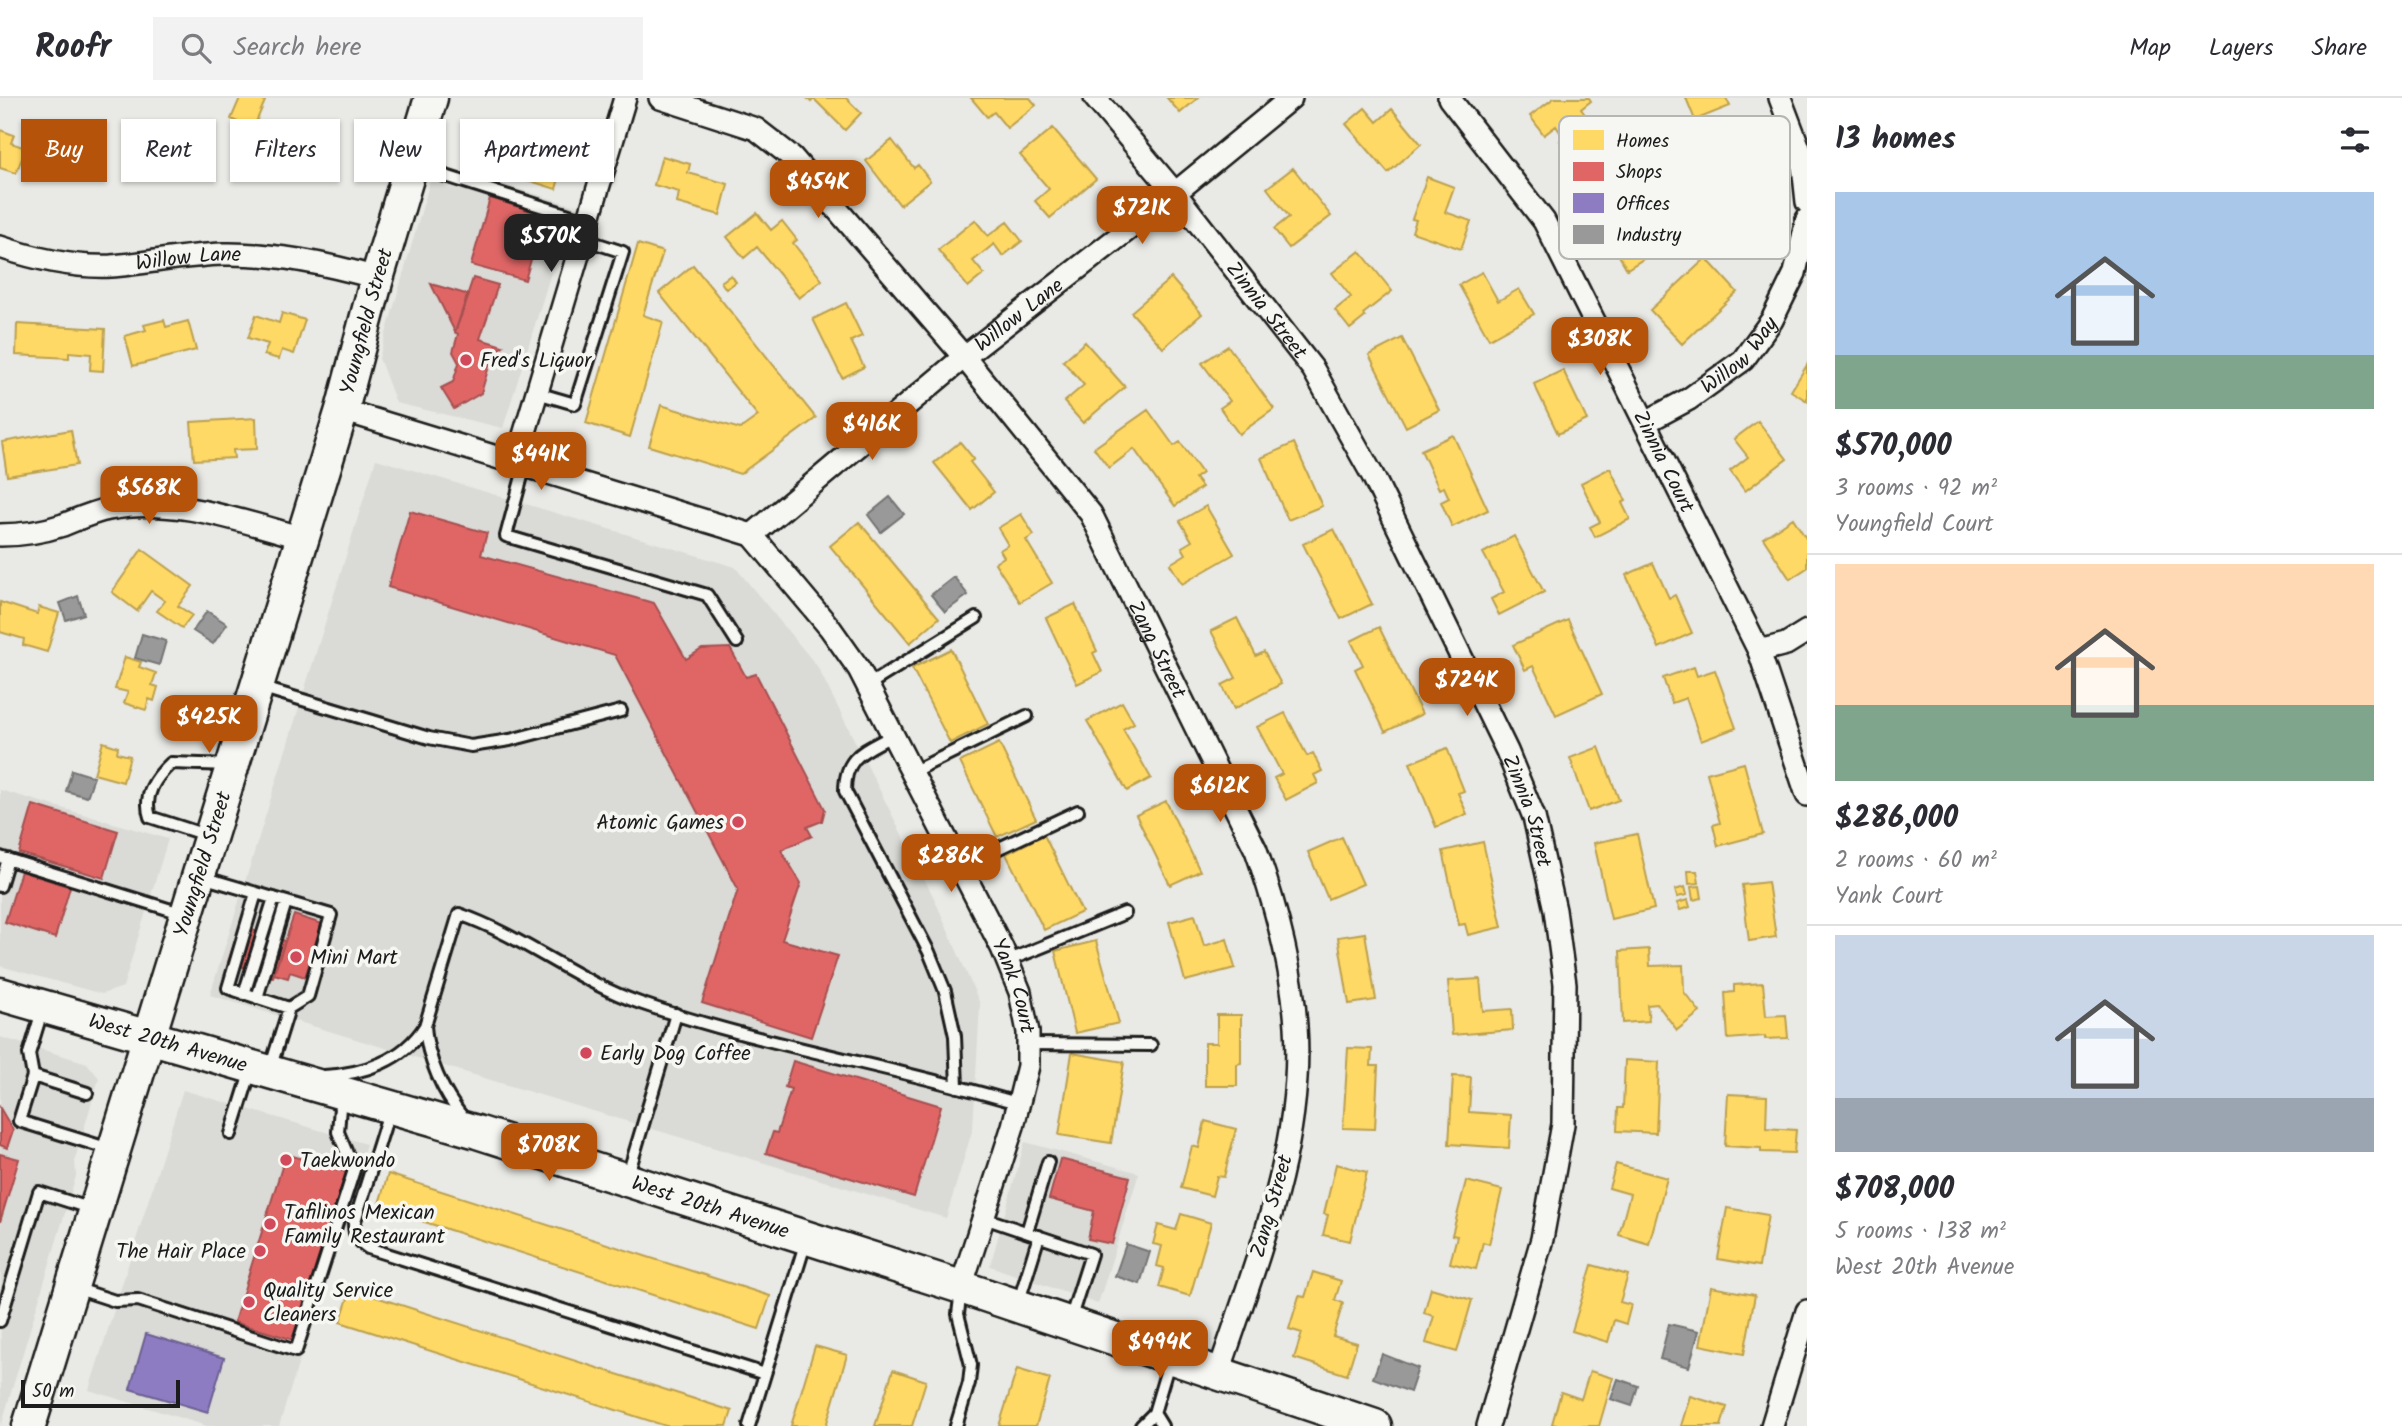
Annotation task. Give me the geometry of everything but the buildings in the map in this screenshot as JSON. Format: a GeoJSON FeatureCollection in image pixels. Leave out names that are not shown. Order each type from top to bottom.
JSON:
{"type":"FeatureCollection","features":[{"type":"Feature","properties":{"kind":"street","name":"Youngfield Street"},"geometry":{"type":"LineString","coordinates":[[425,119],[431,98]]}},
{"type":"Feature","properties":{"kind":"street"},"geometry":{"type":"LineString","coordinates":[[520,463],[537,393],[625,98]]}},
{"type":"Feature","properties":{"kind":"street","name":"Zang Street"},"geometry":{"type":"LineString","coordinates":[[660,98],[756,129],[792,157],[964,357],[1091,514],[1256,850],[1275,903],[1284,940],[1296,1026],[1297,1060],[1286,1157],[1268,1223],[1219,1372]]}},
{"type":"Feature","properties":{"kind":"street","name":"Zinnia Street"},"geometry":{"type":"LineString","coordinates":[[1094,98],[1175,194],[1313,369],[1373,476],[1507,751],[1534,817],[1555,909],[1565,984],[1563,1124],[1542,1239],[1488,1426]]}},
{"type":"Feature","properties":{"kind":"street","name":"Willow Lane"},"geometry":{"type":"LineString","coordinates":[[752,535],[964,357],[1175,194],[1291,98]]}},
{"type":"Feature","properties":{"kind":"street","name":"Zinnia Court"},"geometry":{"type":"LineString","coordinates":[[1449,98],[1544,220],[1559,250]]}},
{"type":"Feature","properties":{"kind":"street"},"geometry":{"type":"LineString","coordinates":[[1780,98],[1787,116]]}},
{"type":"Feature","properties":{"kind":"street"},"geometry":{"type":"LineString","coordinates":[[1790,124],[1802,156],[1807,202]]}},
{"type":"Feature","properties":{"kind":"street","name":"Youngfield Street"},"geometry":{"type":"LineString","coordinates":[[29,1426],[342,410],[406,182]]}},
{"type":"Feature","properties":{"kind":"street","name":"Willow Way"},"geometry":{"type":"LineString","coordinates":[[1646,422],[1689,399],[1743,360],[1772,320],[1795,273],[1807,219]]}},
{"type":"Feature","properties":{"kind":"street","name":"Willow Lane"},"geometry":{"type":"LineString","coordinates":[[0,247],[46,260],[91,266],[222,254],[256,255],[332,265],[377,278]]}},
{"type":"Feature","properties":{"kind":"street","name":"Zinnia Court"},"geometry":{"type":"LineString","coordinates":[[1564,259],[1759,651],[1807,795]]}},
{"type":"Feature","properties":{"kind":"street"},"geometry":{"type":"LineString","coordinates":[[342,410],[752,535]]}},
{"type":"Feature","properties":{"kind":"street"},"geometry":{"type":"LineString","coordinates":[[0,536],[41,531],[94,512],[142,505],[193,510],[303,538]]}},
{"type":"Feature","properties":{"kind":"street","name":"Yank Court"},"geometry":{"type":"LineString","coordinates":[[752,535],[830,628],[859,669],[961,866],[1020,992],[1028,1032],[1028,1066],[1020,1104],[961,1287]]}},
{"type":"Feature","properties":{"kind":"street"},"geometry":{"type":"LineString","coordinates":[[1759,651],[1786,644],[1807,631]]}},
{"type":"Feature","properties":{"kind":"street","name":"West 20th Avenue"},"geometry":{"type":"LineString","coordinates":[[0,994],[477,1132],[1069,1322],[1375,1426]]}},
{"type":"Feature","properties":{"kind":"street"},"geometry":{"type":"LineString","coordinates":[[1772,1426],[1807,1311]]}},
{"type":"Feature","properties":{"kind":"lane"},"geometry":{"type":"LineString","coordinates":[[446,178],[586,230],[623,252],[575,404],[537,393]]}},
{"type":"Feature","properties":{"kind":"lane"},"geometry":{"type":"LineString","coordinates":[[520,463],[506,536],[707,595],[737,642]]}},
{"type":"Feature","properties":{"kind":"lane"},"geometry":{"type":"LineString","coordinates":[[868,685],[976,618]]}},
{"type":"Feature","properties":{"kind":"lane"},"geometry":{"type":"LineString","coordinates":[[258,686],[436,740],[471,746],[490,745],[621,710]]}},
{"type":"Feature","properties":{"kind":"lane"},"geometry":{"type":"LineString","coordinates":[[912,772],[1027,716]]}},
{"type":"Feature","properties":{"kind":"lane"},"geometry":{"type":"LineString","coordinates":[[893,735],[856,757],[847,768],[845,790],[929,952],[945,991],[955,1036],[957,1087]]}},
{"type":"Feature","properties":{"kind":"lane"},"geometry":{"type":"LineString","coordinates":[[211,837],[150,817],[146,807],[154,779],[171,763],[233,765]]}},
{"type":"Feature","properties":{"kind":"lane"},"geometry":{"type":"LineString","coordinates":[[961,866],[1078,811]]}},
{"type":"Feature","properties":{"kind":"lane"},"geometry":{"type":"LineString","coordinates":[[0,886],[4,858],[187,915]]}},
{"type":"Feature","properties":{"kind":"lane"},"geometry":{"type":"LineString","coordinates":[[200,876],[331,915],[308,996],[289,1008],[267,1072],[231,1134]]}},
{"type":"Feature","properties":{"kind":"lane"},"geometry":{"type":"LineString","coordinates":[[256,893],[228,988],[289,1008]]}},
{"type":"Feature","properties":{"kind":"lane"},"geometry":{"type":"LineString","coordinates":[[244,994],[274,898]]}},
{"type":"Feature","properties":{"kind":"lane"},"geometry":{"type":"LineString","coordinates":[[257,998],[286,902]]}},
{"type":"Feature","properties":{"kind":"lane"},"geometry":{"type":"LineString","coordinates":[[1007,961],[1125,913]]}},
{"type":"Feature","properties":{"kind":"lane"},"geometry":{"type":"LineString","coordinates":[[477,1132],[455,1108],[440,1080],[426,1044],[425,1026],[459,914],[498,928],[609,992],[755,1037],[1020,1104]]}},
{"type":"Feature","properties":{"kind":"lane"},"geometry":{"type":"LineString","coordinates":[[43,1007],[29,1054],[33,1076],[19,1121],[115,1150]]}},
{"type":"Feature","properties":{"kind":"lane"},"geometry":{"type":"LineString","coordinates":[[626,1180],[676,1014]]}},
{"type":"Feature","properties":{"kind":"lane"},"geometry":{"type":"LineString","coordinates":[[267,1072],[340,1075],[367,1069],[403,1051],[425,1026]]}},
{"type":"Feature","properties":{"kind":"lane"},"geometry":{"type":"LineString","coordinates":[[1028,1044],[1151,1045]]}},
{"type":"Feature","properties":{"kind":"lane"},"geometry":{"type":"LineString","coordinates":[[33,1076],[88,1093]]}},
{"type":"Feature","properties":{"kind":"lane"},"geometry":{"type":"LineString","coordinates":[[73,1287],[115,1301],[138,1300],[296,1351],[354,1170],[338,1132],[341,1093]]}},
{"type":"Feature","properties":{"kind":"lane"},"geometry":{"type":"LineString","coordinates":[[391,1107],[354,1224],[354,1234],[359,1242],[368,1248],[765,1374]]}},
{"type":"Feature","properties":{"kind":"lane"},"geometry":{"type":"LineString","coordinates":[[1027,1232],[1048,1162]]}},
{"type":"Feature","properties":{"kind":"lane"},"geometry":{"type":"LineString","coordinates":[[0,1321],[40,1192],[97,1210]]}},
{"type":"Feature","properties":{"kind":"lane"},"geometry":{"type":"LineString","coordinates":[[984,1218],[1091,1254],[1069,1322]]}},
{"type":"Feature","properties":{"kind":"lane"},"geometry":{"type":"LineString","coordinates":[[1018,1306],[1039,1236]]}},
{"type":"Feature","properties":{"kind":"lane"},"geometry":{"type":"LineString","coordinates":[[749,1426],[807,1238]]}},
{"type":"Feature","properties":{"kind":"lane"},"geometry":{"type":"LineString","coordinates":[[956,1426],[969,1383],[971,1365],[958,1314],[961,1287]]}},
{"type":"Feature","properties":{"kind":"lane"},"geometry":{"type":"LineString","coordinates":[[1141,1426],[1154,1413],[1170,1356]]}},
{"type":"Feature","properties":{"kind":"lane"},"geometry":{"type":"LineString","coordinates":[[1154,1413],[1162,1426]]}},
{"type":"Feature","properties":{"kind":"shaded area"},"geometry":{"type":"Polygon","coordinates":[[[446,167],[460,171],[460,182],[495,182],[572,205],[503,428],[396,403],[379,358],[430,182],[446,182],[446,167]]]}},
{"type":"Feature","properties":{"kind":"shaded area"},"geometry":{"type":"Polygon","coordinates":[[[376,459],[735,567],[817,666],[934,898],[980,1004],[973,1128],[946,1218],[210,995],[376,459]]]}},
{"type":"Feature","properties":{"kind":"shaded area"},"geometry":{"type":"Polygon","coordinates":[[[0,790],[168,839],[123,987],[102,994],[0,966],[0,790]]]}},
{"type":"Feature","properties":{"kind":"shaded area"},"geometry":{"type":"Polygon","coordinates":[[[0,1037],[87,1063],[99,1078],[75,1159],[76,1176],[1,1426],[0,1037]]]}},
{"type":"Feature","properties":{"kind":"shaded area"},"geometry":{"type":"Polygon","coordinates":[[[183,1090],[366,1144],[279,1426],[207,1426],[89,1390],[183,1090]]]}},
{"type":"Feature","properties":{"kind":"shaded area"},"geometry":{"type":"Polygon","coordinates":[[[1025,1142],[1139,1173],[1098,1304],[990,1266],[1025,1142]]]}},
{"type":"Feature","properties":{"kind":"place","name":"Fred's Liquor"},"geometry":{"type":"Point","coordinates":[466,360]}},
{"type":"Feature","properties":{"kind":"place","name":"Atomic Games"},"geometry":{"type":"Point","coordinates":[738,822]}},
{"type":"Feature","properties":{"kind":"place","name":"Mini Mart"},"geometry":{"type":"Point","coordinates":[296,957]}},
{"type":"Feature","properties":{"kind":"place","name":"Early Dog Coffee"},"geometry":{"type":"Point","coordinates":[586,1053]}},
{"type":"Feature","properties":{"kind":"place","name":"Taekwondo"},"geometry":{"type":"Point","coordinates":[286,1160]}},
{"type":"Feature","properties":{"kind":"place","name":"Tafilinos Mexican Family Restaurant"},"geometry":{"type":"Point","coordinates":[270,1224]}},
{"type":"Feature","properties":{"kind":"place","name":"The Hair Place"},"geometry":{"type":"Point","coordinates":[260,1251]}},
{"type":"Feature","properties":{"kind":"place","name":"Quality Service Cleaners"},"geometry":{"type":"Point","coordinates":[249,1302]}}]}
